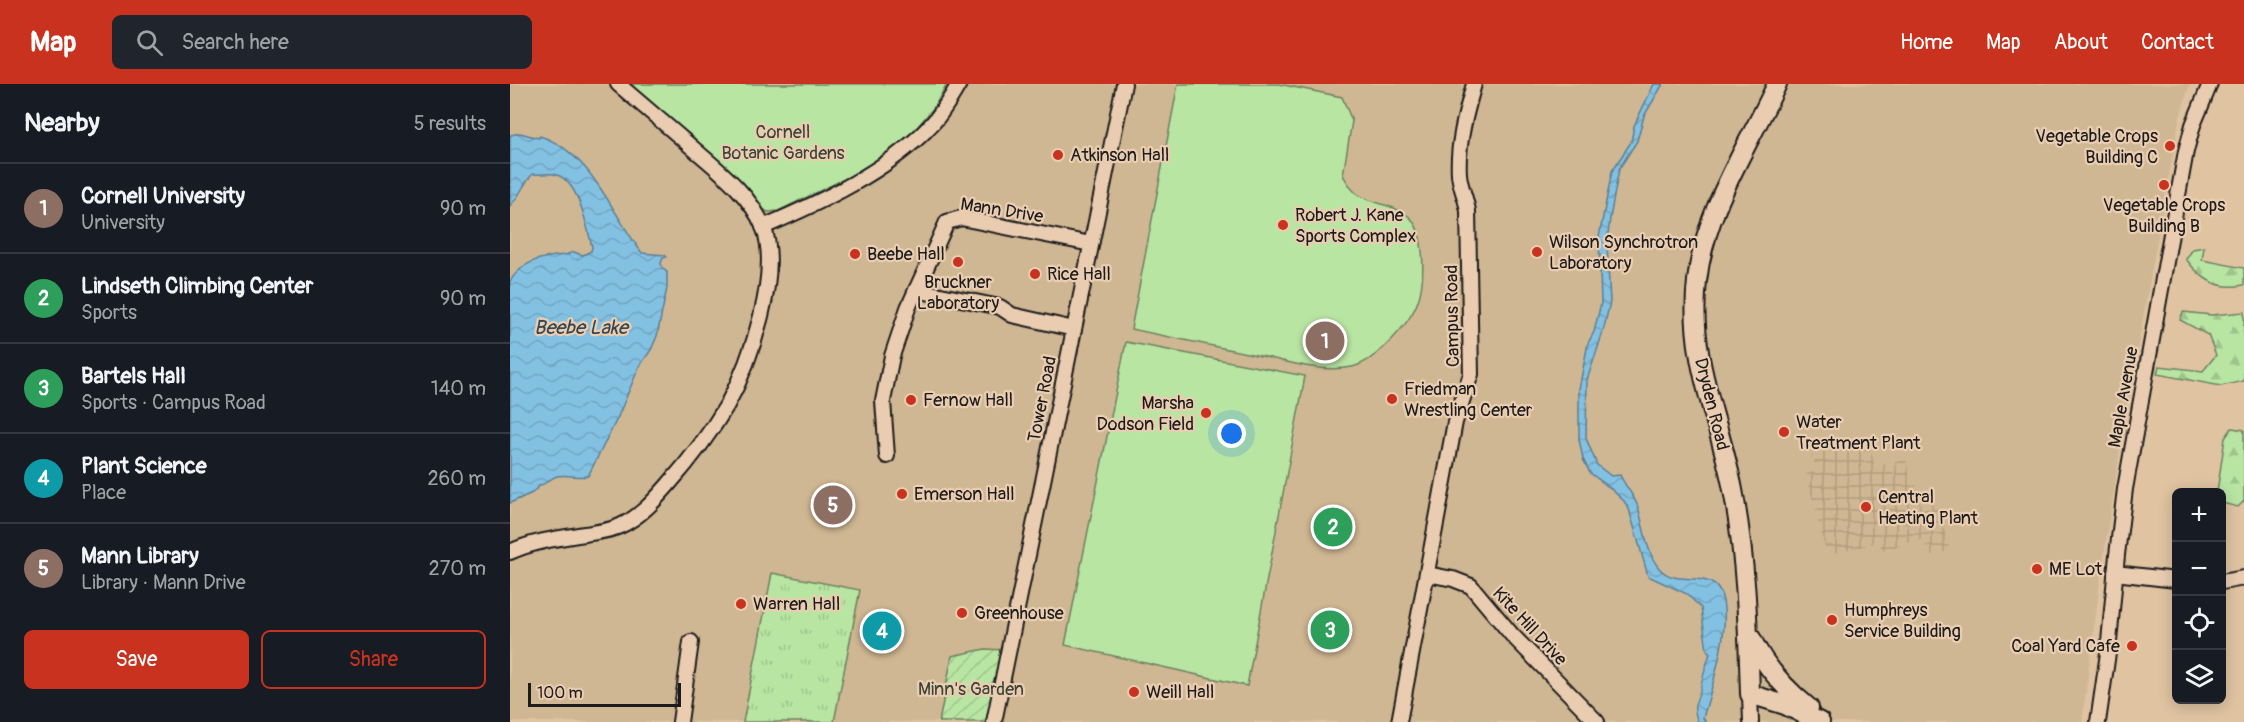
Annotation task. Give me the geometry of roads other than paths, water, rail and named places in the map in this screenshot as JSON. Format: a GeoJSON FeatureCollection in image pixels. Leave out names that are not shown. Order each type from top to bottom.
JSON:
{"type":"FeatureCollection","features":[{"type":"Feature","properties":{"kind":"main road","name":"Dryden Road"},"geometry":{"type":"LineString","coordinates":[[1750,694],[1744,576],[1736,506],[1725,454],[1701,368],[1695,310],[1697,280],[1709,224],[1721,195],[1777,84]]}},
{"type":"Feature","properties":{"kind":"main road","name":"Dryden Road"},"geometry":{"type":"LineString","coordinates":[[1748,631],[1764,663],[1779,682],[1826,722]]}},
{"type":"Feature","properties":{"kind":"main road"},"geometry":{"type":"LineString","coordinates":[[1750,694],[1785,705],[1820,722]]}},
{"type":"Feature","properties":{"kind":"street"},"geometry":{"type":"LineString","coordinates":[[510,552],[541,542],[608,531],[621,526],[651,504],[688,462],[728,402],[759,324],[768,285],[768,263],[763,227],[745,198],[726,177],[618,84]]}},
{"type":"Feature","properties":{"kind":"street"},"geometry":{"type":"LineString","coordinates":[[763,227],[837,192],[893,157],[930,127],[959,84]]}},
{"type":"Feature","properties":{"kind":"street","name":"Tower Road"},"geometry":{"type":"LineString","coordinates":[[994,722],[1124,84]]}},
{"type":"Feature","properties":{"kind":"street","name":"Campus Road"},"geometry":{"type":"LineString","coordinates":[[1399,722],[1455,422],[1471,374],[1468,211],[1459,169],[1464,124],[1474,84]]}},
{"type":"Feature","properties":{"kind":"street","name":"Maple Avenue"},"geometry":{"type":"LineString","coordinates":[[2098,722],[2108,653],[2125,489],[2173,220],[2193,125],[2210,84]]}},
{"type":"Feature","properties":{"kind":"street","name":"Mann Drive"},"geometry":{"type":"LineString","coordinates":[[887,456],[883,401],[899,332],[947,222],[961,218],[1091,244]]}},
{"type":"Feature","properties":{"kind":"street"},"geometry":{"type":"LineString","coordinates":[[916,291],[1000,307],[1012,315],[1074,329]]}},
{"type":"Feature","properties":{"kind":"street"},"geometry":{"type":"LineString","coordinates":[[2115,573],[2172,580]]}},
{"type":"Feature","properties":{"kind":"street","name":"Kite Hill Drive"},"geometry":{"type":"LineString","coordinates":[[1427,574],[1453,579],[1471,586],[1512,635],[1597,722]]}},
{"type":"Feature","properties":{"kind":"street"},"geometry":{"type":"LineString","coordinates":[[2226,581],[2244,578]]}},
{"type":"Feature","properties":{"kind":"street"},"geometry":{"type":"LineString","coordinates":[[680,722],[691,642]]}},
{"type":"Feature","properties":{"kind":"street"},"geometry":{"type":"LineString","coordinates":[[1750,694],[1751,720]]}},
{"type":"Feature","properties":{"kind":"water"},"geometry":{"type":"Polygon","coordinates":[[[1654,84],[1663,84],[1644,116],[1637,141],[1619,169],[1607,244],[1610,302],[1587,380],[1586,438],[1597,465],[1611,476],[1620,475],[1634,498],[1648,547],[1659,568],[1670,576],[1707,581],[1718,589],[1723,603],[1724,622],[1722,644],[1703,718],[1706,722],[1698,722],[1695,710],[1710,653],[1707,650],[1701,608],[1687,594],[1648,576],[1629,509],[1610,488],[1590,473],[1583,459],[1579,439],[1579,389],[1588,343],[1594,332],[1601,303],[1599,237],[1612,171],[1631,142],[1634,126],[1654,84]]]}},
{"type":"Feature","properties":{"kind":"water","name":"Beebe Lake"},"geometry":{"type":"Polygon","coordinates":[[[520,133],[539,138],[540,136],[558,144],[574,156],[599,186],[642,253],[665,255],[661,263],[662,268],[667,272],[667,288],[657,336],[651,350],[639,367],[617,419],[588,476],[557,476],[540,485],[532,493],[510,503],[510,281],[521,268],[534,261],[574,252],[583,255],[591,251],[592,247],[581,206],[571,186],[557,175],[533,174],[510,206],[510,135],[520,133]]]}},
{"type":"Feature","properties":{"kind":"place","name":"Vegetable Crops Building C"},"geometry":{"type":"Point","coordinates":[2170,146]}},
{"type":"Feature","properties":{"kind":"place","name":"Atkinson Hall"},"geometry":{"type":"Point","coordinates":[1058,155]}},
{"type":"Feature","properties":{"kind":"place","name":"Vegetable Crops Building B"},"geometry":{"type":"Point","coordinates":[2164,185]}},
{"type":"Feature","properties":{"kind":"place","name":"Robert J. Kane Sports Complex"},"geometry":{"type":"Point","coordinates":[1283,225]}},
{"type":"Feature","properties":{"kind":"place","name":"Wilson Synchrotron Laboratory"},"geometry":{"type":"Point","coordinates":[1537,252]}},
{"type":"Feature","properties":{"kind":"place","name":"Beebe Hall"},"geometry":{"type":"Point","coordinates":[855,254]}},
{"type":"Feature","properties":{"kind":"place","name":"Bruckner Laboratory"},"geometry":{"type":"Point","coordinates":[958,262]}},
{"type":"Feature","properties":{"kind":"place","name":"Rice Hall"},"geometry":{"type":"Point","coordinates":[1035,274]}},
{"type":"Feature","properties":{"kind":"place","name":"Cornell University"},"geometry":{"type":"Point","coordinates":[1325,341]}},
{"type":"Feature","properties":{"kind":"place","name":"Friedman Wrestling Center"},"geometry":{"type":"Point","coordinates":[1392,399]}},
{"type":"Feature","properties":{"kind":"place","name":"Fernow Hall"},"geometry":{"type":"Point","coordinates":[911,400]}},
{"type":"Feature","properties":{"kind":"place","name":"Marsha Dodson Field"},"geometry":{"type":"Point","coordinates":[1206,413]}},
{"type":"Feature","properties":{"kind":"place","name":"Water Treatment Plant"},"geometry":{"type":"Point","coordinates":[1784,432]}},
{"type":"Feature","properties":{"kind":"place","name":"Emerson Hall"},"geometry":{"type":"Point","coordinates":[902,494]}},
{"type":"Feature","properties":{"kind":"place","name":"Mann Library"},"geometry":{"type":"Point","coordinates":[833,505]}},
{"type":"Feature","properties":{"kind":"place","name":"Central Heating Plant"},"geometry":{"type":"Point","coordinates":[1866,507]}},
{"type":"Feature","properties":{"kind":"place","name":"Lindseth Climbing Center"},"geometry":{"type":"Point","coordinates":[1333,527]}},
{"type":"Feature","properties":{"kind":"place","name":"ME Lot"},"geometry":{"type":"Point","coordinates":[2037,569]}},
{"type":"Feature","properties":{"kind":"place","name":"Warren Hall"},"geometry":{"type":"Point","coordinates":[741,604]}},
{"type":"Feature","properties":{"kind":"place","name":"Greenhouse"},"geometry":{"type":"Point","coordinates":[962,613]}},
{"type":"Feature","properties":{"kind":"place","name":"Humphreys Service Building"},"geometry":{"type":"Point","coordinates":[1832,620]}},
{"type":"Feature","properties":{"kind":"place","name":"Bartels Hall"},"geometry":{"type":"Point","coordinates":[1330,630]}},
{"type":"Feature","properties":{"kind":"place","name":"Plant Science"},"geometry":{"type":"Point","coordinates":[882,631]}},
{"type":"Feature","properties":{"kind":"place","name":"Coal Yard Cafe"},"geometry":{"type":"Point","coordinates":[2132,646]}},
{"type":"Feature","properties":{"kind":"place","name":"Weill Hall"},"geometry":{"type":"Point","coordinates":[1134,692]}},
{"type":"Feature","properties":{"kind":"park label","name":"Cornell Botanic Gardens"},"geometry":{"type":"Point","coordinates":[783,142]}},
{"type":"Feature","properties":{"kind":"park label","name":"Minn's Garden"},"geometry":{"type":"Point","coordinates":[971,689]}}]}
